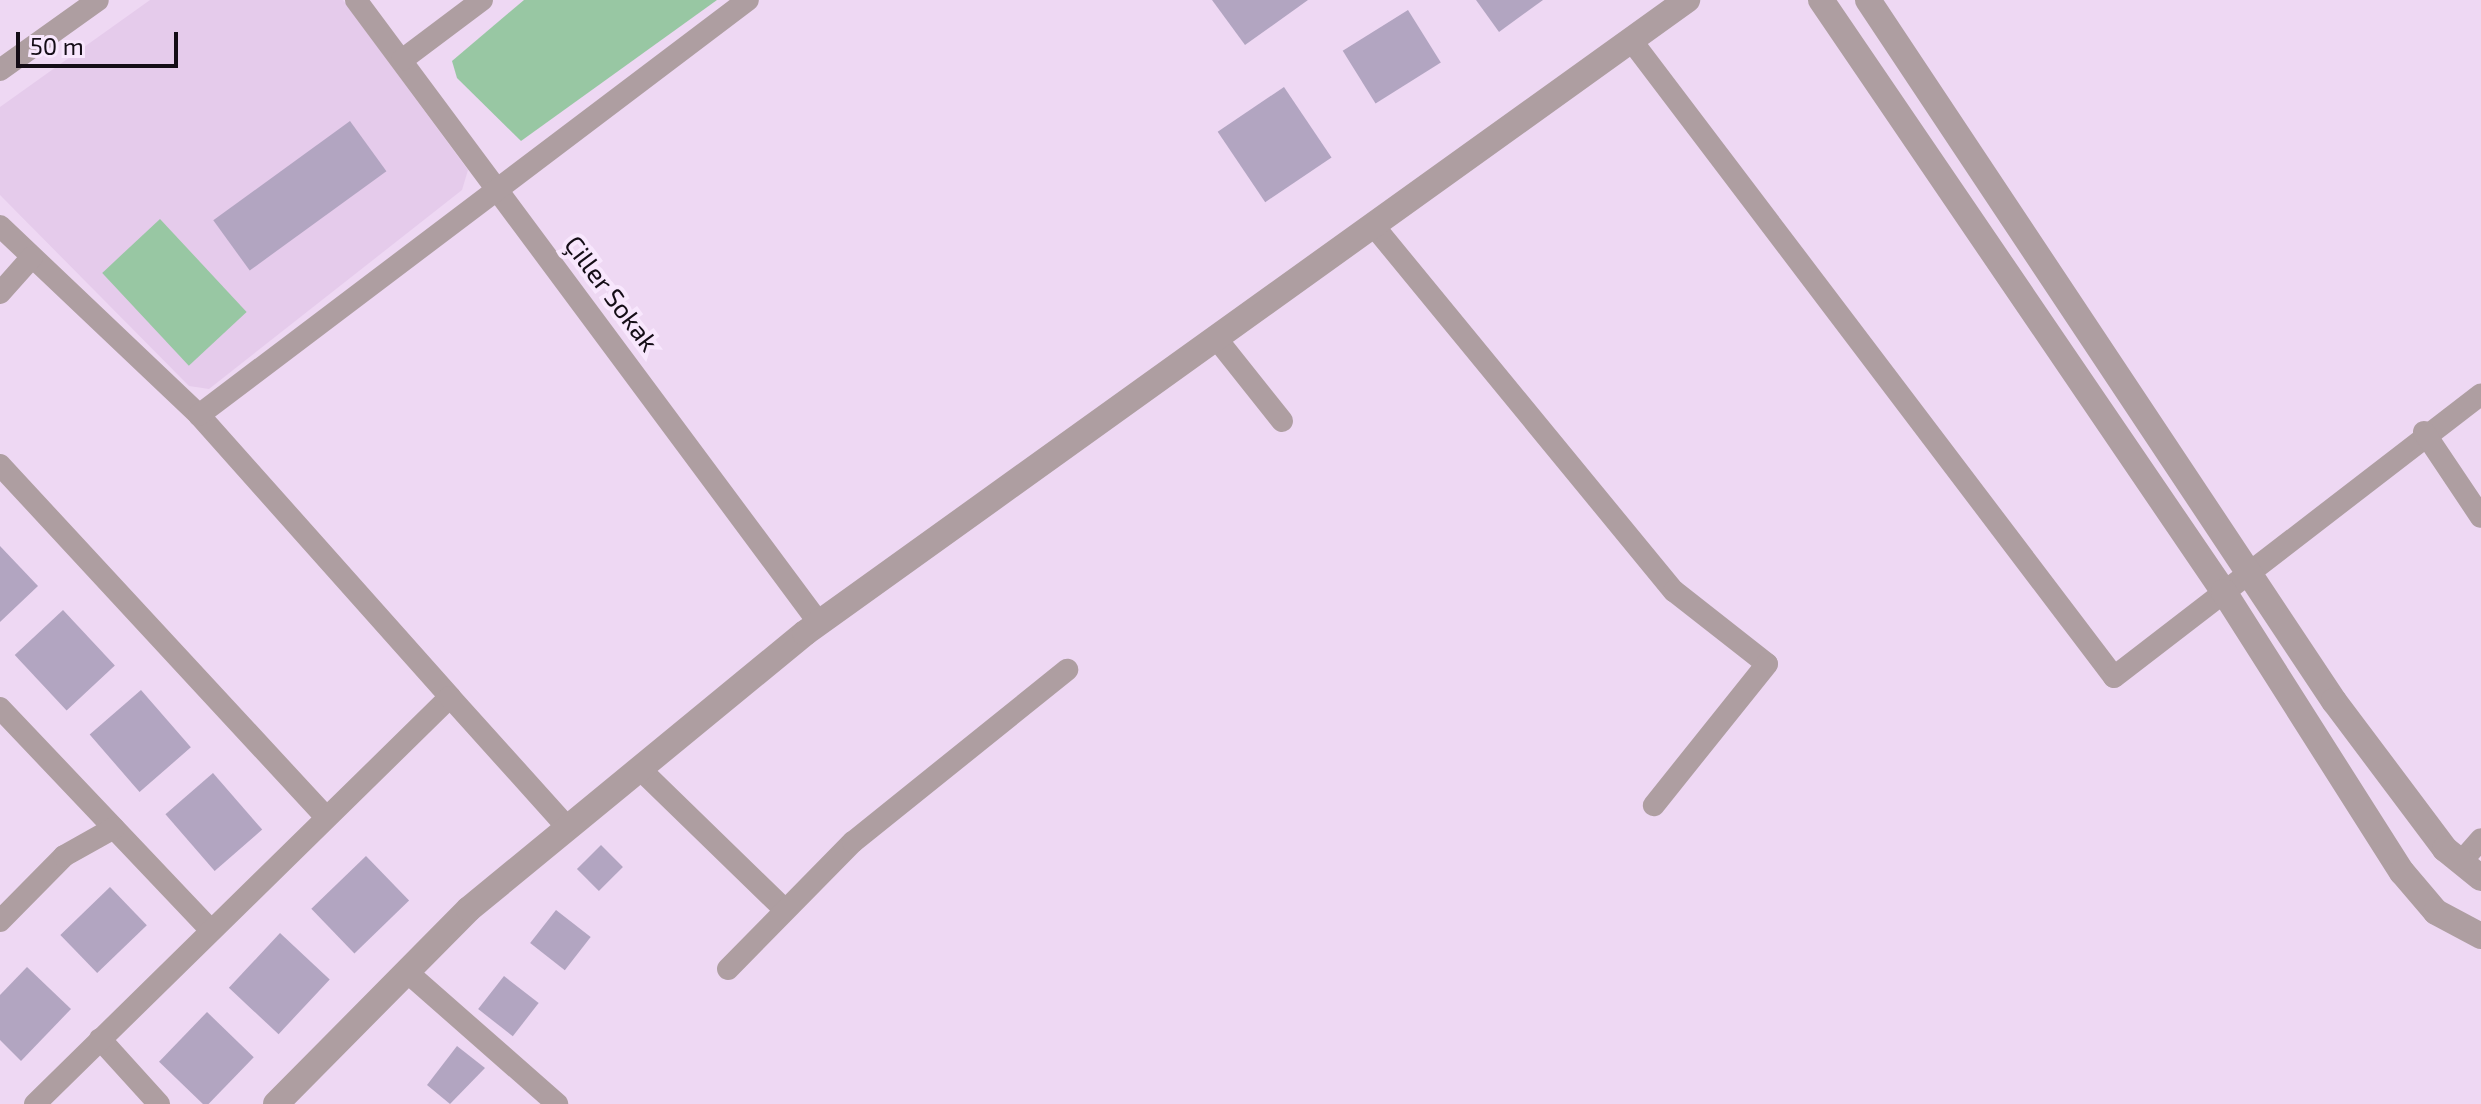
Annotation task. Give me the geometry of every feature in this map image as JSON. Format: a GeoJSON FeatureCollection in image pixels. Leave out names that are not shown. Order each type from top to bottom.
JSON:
{"type":"FeatureCollection","features":[{"type":"Feature","properties":{"kind":"street"},"geometry":{"type":"LineString","coordinates":[[0,70],[98,0]]}},
{"type":"Feature","properties":{"kind":"street","name":"Çiller Sokak"},"geometry":{"type":"LineString","coordinates":[[356,0],[819,623]]}},
{"type":"Feature","properties":{"kind":"street"},"geometry":{"type":"LineString","coordinates":[[402,60],[482,0]]}},
{"type":"Feature","properties":{"kind":"street"},"geometry":{"type":"LineString","coordinates":[[199,415],[748,0]]}},
{"type":"Feature","properties":{"kind":"street"},"geometry":{"type":"LineString","coordinates":[[276,1104],[407,972],[568,828],[819,623],[1687,0]]}},
{"type":"Feature","properties":{"kind":"street"},"geometry":{"type":"LineString","coordinates":[[1821,0],[2224,592],[2402,872],[2436,912],[2481,936]]}},
{"type":"Feature","properties":{"kind":"street"},"geometry":{"type":"LineString","coordinates":[[1868,0],[2334,701],[2471,870]]}},
{"type":"Feature","properties":{"kind":"street"},"geometry":{"type":"LineString","coordinates":[[1631,40],[2114,677],[2424,432],[2481,394]]}},
{"type":"Feature","properties":{"kind":"street"},"geometry":{"type":"LineString","coordinates":[[1373,225],[1674,591],[1767,664],[1654,805]]}},
{"type":"Feature","properties":{"kind":"street"},"geometry":{"type":"LineString","coordinates":[[0,226],[199,415],[568,828]]}},
{"type":"Feature","properties":{"kind":"street"},"geometry":{"type":"LineString","coordinates":[[0,293],[32,257]]}},
{"type":"Feature","properties":{"kind":"street"},"geometry":{"type":"LineString","coordinates":[[1216,338],[1282,421]]}},
{"type":"Feature","properties":{"kind":"street"},"geometry":{"type":"LineString","coordinates":[[2424,432],[2481,517]]}},
{"type":"Feature","properties":{"kind":"street"},"geometry":{"type":"LineString","coordinates":[[0,465],[326,817]]}},
{"type":"Feature","properties":{"kind":"street"},"geometry":{"type":"LineString","coordinates":[[728,969],[783,908],[995,722],[1067,670]]}},
{"type":"Feature","properties":{"kind":"street"},"geometry":{"type":"LineString","coordinates":[[35,1104],[450,697]]}},
{"type":"Feature","properties":{"kind":"street"},"geometry":{"type":"LineString","coordinates":[[2,714],[211,930]]}},
{"type":"Feature","properties":{"kind":"street"},"geometry":{"type":"LineString","coordinates":[[640,769],[783,908]]}},
{"type":"Feature","properties":{"kind":"street"},"geometry":{"type":"LineString","coordinates":[[0,921],[64,856],[114,828]]}},
{"type":"Feature","properties":{"kind":"street"},"geometry":{"type":"LineString","coordinates":[[2471,870],[2481,839]]}},
{"type":"Feature","properties":{"kind":"street"},"geometry":{"type":"LineString","coordinates":[[407,972],[557,1104]]}},
{"type":"Feature","properties":{"kind":"street"},"geometry":{"type":"LineString","coordinates":[[100,1039],[159,1104]]}},
{"type":"Feature","properties":{"kind":"shaded area"},"geometry":{"type":"Polygon","coordinates":[[[150,0],[343,0],[468,170],[462,190],[209,389],[189,386],[0,195],[0,107],[150,0]]]}},
{"type":"Feature","properties":{"kind":"green space"},"geometry":{"type":"Polygon","coordinates":[[[524,0],[717,0],[521,141],[457,78],[452,61],[524,0]]]}},
{"type":"Feature","properties":{"kind":"green space"},"geometry":{"type":"Polygon","coordinates":[[[160,219],[247,312],[189,366],[102,273],[160,219]]]}},
{"type":"Feature","properties":{"kind":"building"},"geometry":{"type":"Polygon","coordinates":[[[1212,0],[1308,0],[1245,45],[1212,0]]]}},
{"type":"Feature","properties":{"kind":"building"},"geometry":{"type":"Polygon","coordinates":[[[1476,0],[1543,0],[1499,32],[1476,0]]]}},
{"type":"Feature","properties":{"kind":"building"},"geometry":{"type":"Polygon","coordinates":[[[1408,10],[1441,63],[1376,103],[1343,51],[1408,10]]]}},
{"type":"Feature","properties":{"kind":"building"},"geometry":{"type":"Polygon","coordinates":[[[1284,87],[1332,157],[1265,202],[1218,132],[1284,87]]]}},
{"type":"Feature","properties":{"kind":"building"},"geometry":{"type":"Polygon","coordinates":[[[350,121],[386,171],[250,270],[213,220],[350,121]]]}},
{"type":"Feature","properties":{"kind":"building"},"geometry":{"type":"Polygon","coordinates":[[[0,546],[38,586],[0,622],[0,546]]]}},
{"type":"Feature","properties":{"kind":"building"},"geometry":{"type":"Polygon","coordinates":[[[63,610],[115,666],[67,711],[15,655],[63,610]]]}},
{"type":"Feature","properties":{"kind":"building"},"geometry":{"type":"Polygon","coordinates":[[[141,690],[191,747],[140,792],[90,735],[141,690]]]}},
{"type":"Feature","properties":{"kind":"building"},"geometry":{"type":"Polygon","coordinates":[[[213,773],[262,830],[215,871],[165,814],[213,773]]]}},
{"type":"Feature","properties":{"kind":"building"},"geometry":{"type":"Polygon","coordinates":[[[601,845],[623,867],[599,891],[577,869],[601,845]]]}},
{"type":"Feature","properties":{"kind":"building"},"geometry":{"type":"Polygon","coordinates":[[[366,856],[409,901],[354,953],[311,909],[366,856]]]}},
{"type":"Feature","properties":{"kind":"building"},"geometry":{"type":"Polygon","coordinates":[[[110,887],[147,925],[97,973],[60,935],[110,887]]]}},
{"type":"Feature","properties":{"kind":"building"},"geometry":{"type":"Polygon","coordinates":[[[556,910],[591,937],[565,970],[530,943],[556,910]]]}},
{"type":"Feature","properties":{"kind":"building"},"geometry":{"type":"Polygon","coordinates":[[[280,933],[330,979],[279,1034],[229,988],[280,933]]]}},
{"type":"Feature","properties":{"kind":"building"},"geometry":{"type":"Polygon","coordinates":[[[27,967],[71,1009],[21,1061],[0,1040],[0,995],[27,967]]]}},
{"type":"Feature","properties":{"kind":"building"},"geometry":{"type":"Polygon","coordinates":[[[504,976],[539,1003],[513,1036],[478,1009],[504,976]]]}},
{"type":"Feature","properties":{"kind":"building"},"geometry":{"type":"Polygon","coordinates":[[[207,1012],[254,1057],[209,1104],[203,1104],[159,1062],[207,1012]]]}},
{"type":"Feature","properties":{"kind":"building"},"geometry":{"type":"Polygon","coordinates":[[[457,1046],[485,1068],[450,1104],[427,1085],[457,1046]]]}}]}
